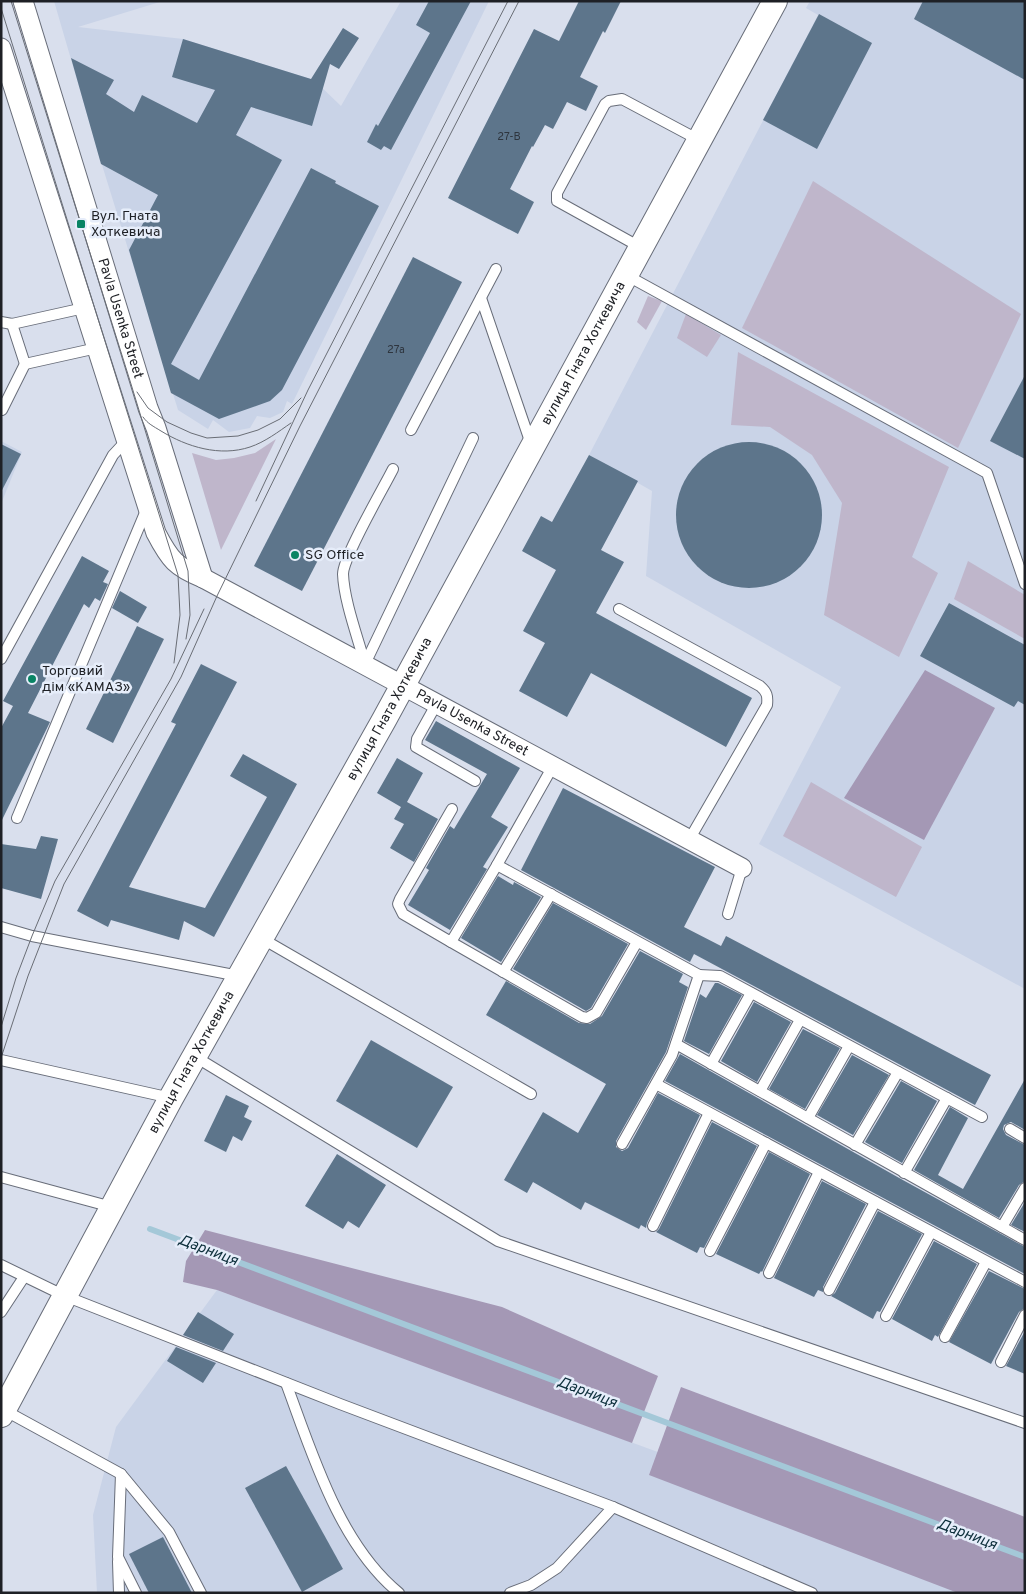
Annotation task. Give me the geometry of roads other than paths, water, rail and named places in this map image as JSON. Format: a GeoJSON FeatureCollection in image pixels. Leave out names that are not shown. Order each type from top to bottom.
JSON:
{"type":"FeatureCollection","features":[{"type":"Feature","properties":{"kind":"street","name":"Pavla Usenka Street"},"geometry":{"type":"LineString","coordinates":[[23,1],[148,408],[203,578]]}},
{"type":"Feature","properties":{"kind":"street","name":"вулиця Гната Хоткевича"},"geometry":{"type":"LineString","coordinates":[[2,1412],[194,1056],[402,685],[775,1]]}},
{"type":"Feature","properties":{"kind":"street","name":"Pavla Usenka Street"},"geometry":{"type":"LineString","coordinates":[[2,50],[156,533],[175,563],[742,868]]}},
{"type":"Feature","properties":{"kind":"lane"},"geometry":{"type":"LineString","coordinates":[[640,247],[557,201],[557,193],[605,104],[609,101],[622,99],[699,140]]}},
{"type":"Feature","properties":{"kind":"lane"},"geometry":{"type":"LineString","coordinates":[[411,430],[496,269]]}},
{"type":"Feature","properties":{"kind":"lane"},"geometry":{"type":"LineString","coordinates":[[625,274],[987,473],[1025,584]]}},
{"type":"Feature","properties":{"kind":"lane"},"geometry":{"type":"LineString","coordinates":[[481,298],[531,446]]}},
{"type":"Feature","properties":{"kind":"lane"},"geometry":{"type":"LineString","coordinates":[[1,322],[12,324],[84,308]]}},
{"type":"Feature","properties":{"kind":"lane"},"geometry":{"type":"LineString","coordinates":[[2,410],[25,364],[12,324]]}},
{"type":"Feature","properties":{"kind":"lane"},"geometry":{"type":"LineString","coordinates":[[25,364],[97,348]]}},
{"type":"Feature","properties":{"kind":"lane"},"geometry":{"type":"LineString","coordinates":[[365,664],[473,438]]}},
{"type":"Feature","properties":{"kind":"lane"},"geometry":{"type":"LineString","coordinates":[[1,659],[113,455],[126,441]]}},
{"type":"Feature","properties":{"kind":"lane"},"geometry":{"type":"LineString","coordinates":[[365,664],[349,608],[343,572],[348,556],[393,469]]}},
{"type":"Feature","properties":{"kind":"lane"},"geometry":{"type":"LineString","coordinates":[[17,818],[148,508]]}},
{"type":"Feature","properties":{"kind":"lane"},"geometry":{"type":"LineString","coordinates":[[619,609],[760,686],[768,698],[767,705],[690,840]]}},
{"type":"Feature","properties":{"kind":"lane"},"geometry":{"type":"LineString","coordinates":[[437,703],[417,739],[416,747],[475,781]]}},
{"type":"Feature","properties":{"kind":"lane"},"geometry":{"type":"LineString","coordinates":[[450,942],[497,865],[553,766]]}},
{"type":"Feature","properties":{"kind":"lane"},"geometry":{"type":"LineString","coordinates":[[452,809],[398,904],[403,914],[582,1018],[587,1018],[596,1013],[637,942]]}},
{"type":"Feature","properties":{"kind":"lane"},"geometry":{"type":"LineString","coordinates":[[497,865],[699,975],[720,976],[982,1117]]}},
{"type":"Feature","properties":{"kind":"lane"},"geometry":{"type":"LineString","coordinates":[[728,914],[742,868]]}},
{"type":"Feature","properties":{"kind":"lane"},"geometry":{"type":"LineString","coordinates":[[503,972],[551,894]]}},
{"type":"Feature","properties":{"kind":"lane"},"geometry":{"type":"LineString","coordinates":[[1,926],[32,936],[239,976]]}},
{"type":"Feature","properties":{"kind":"lane"},"geometry":{"type":"LineString","coordinates":[[260,938],[531,1094]]}},
{"type":"Feature","properties":{"kind":"lane"},"geometry":{"type":"LineString","coordinates":[[622,1144],[672,1055],[699,975]]}},
{"type":"Feature","properties":{"kind":"lane"},"geometry":{"type":"LineString","coordinates":[[711,1064],[751,993]]}},
{"type":"Feature","properties":{"kind":"lane"},"geometry":{"type":"LineString","coordinates":[[760,1091],[800,1020]]}},
{"type":"Feature","properties":{"kind":"lane"},"geometry":{"type":"LineString","coordinates":[[676,1044],[1025,1240]]}},
{"type":"Feature","properties":{"kind":"lane"},"geometry":{"type":"LineString","coordinates":[[808,1118],[849,1046]]}},
{"type":"Feature","properties":{"kind":"lane"},"geometry":{"type":"LineString","coordinates":[[194,1056],[498,1241],[1025,1423]]}},
{"type":"Feature","properties":{"kind":"lane"},"geometry":{"type":"LineString","coordinates":[[1,1060],[171,1098]]}},
{"type":"Feature","properties":{"kind":"lane"},"geometry":{"type":"LineString","coordinates":[[855,1145],[898,1072]]}},
{"type":"Feature","properties":{"kind":"lane"},"geometry":{"type":"LineString","coordinates":[[656,1084],[1025,1282]]}},
{"type":"Feature","properties":{"kind":"lane"},"geometry":{"type":"LineString","coordinates":[[904,1173],[947,1098]]}},
{"type":"Feature","properties":{"kind":"lane"},"geometry":{"type":"LineString","coordinates":[[653,1226],[709,1112]]}},
{"type":"Feature","properties":{"kind":"lane"},"geometry":{"type":"LineString","coordinates":[[1010,1129],[1025,1138]]}},
{"type":"Feature","properties":{"kind":"lane"},"geometry":{"type":"LineString","coordinates":[[710,1251],[766,1143]]}},
{"type":"Feature","properties":{"kind":"lane"},"geometry":{"type":"LineString","coordinates":[[769,1273],[819,1172]]}},
{"type":"Feature","properties":{"kind":"lane"},"geometry":{"type":"LineString","coordinates":[[1,1177],[113,1207]]}},
{"type":"Feature","properties":{"kind":"lane"},"geometry":{"type":"LineString","coordinates":[[1002,1227],[1025,1188]]}},
{"type":"Feature","properties":{"kind":"lane"},"geometry":{"type":"LineString","coordinates":[[829,1290],[875,1202]]}},
{"type":"Feature","properties":{"kind":"lane"},"geometry":{"type":"LineString","coordinates":[[886,1316],[931,1232]]}},
{"type":"Feature","properties":{"kind":"lane"},"geometry":{"type":"LineString","coordinates":[[945,1337],[986,1262]]}},
{"type":"Feature","properties":{"kind":"lane"},"geometry":{"type":"LineString","coordinates":[[1,1266],[65,1296],[286,1383],[613,1507],[812,1593]]}},
{"type":"Feature","properties":{"kind":"lane"},"geometry":{"type":"LineString","coordinates":[[1,1312],[24,1277]]}},
{"type":"Feature","properties":{"kind":"lane"},"geometry":{"type":"LineString","coordinates":[[1001,1362],[1025,1315]]}},
{"type":"Feature","properties":{"kind":"lane"},"geometry":{"type":"LineString","coordinates":[[286,1383],[318,1470],[350,1536],[386,1582],[399,1593]]}},
{"type":"Feature","properties":{"kind":"lane"},"geometry":{"type":"LineString","coordinates":[[2,1412],[121,1474],[169,1532],[201,1593]]}},
{"type":"Feature","properties":{"kind":"lane"},"geometry":{"type":"LineString","coordinates":[[119,1593],[118,1557],[121,1474]]}},
{"type":"Feature","properties":{"kind":"lane"},"geometry":{"type":"LineString","coordinates":[[510,1593],[531,1585],[557,1568],[613,1507]]}},
{"type":"Feature","properties":{"kind":"lane"},"geometry":{"type":"LineString","coordinates":[[118,1557],[136,1593]]}},
{"type":"Feature","properties":{"kind":"waterway","name":"Дарниця"},"geometry":{"type":"LineString","coordinates":[[150,1229],[1025,1557]]}},
{"type":"Feature","properties":{"kind":"tram line"},"geometry":{"type":"LineString","coordinates":[[11,1],[188,571],[190,615],[186,639]]}},
{"type":"Feature","properties":{"kind":"tram line"},"geometry":{"type":"LineString","coordinates":[[256,501],[308,390],[508,1]]}},
{"type":"Feature","properties":{"kind":"tram line"},"geometry":{"type":"LineString","coordinates":[[1,1058],[28,976],[64,884],[181,677],[217,596],[300,426],[519,1]]}},
{"type":"Feature","properties":{"kind":"tram line"},"geometry":{"type":"LineString","coordinates":[[1,8],[178,575],[180,615],[174,663]]}},
{"type":"Feature","properties":{"kind":"tram line"},"geometry":{"type":"LineString","coordinates":[[137,392],[148,408],[167,422],[207,438],[238,436],[258,430],[280,419],[301,398]]}},
{"type":"Feature","properties":{"kind":"tram line"},"geometry":{"type":"LineString","coordinates":[[143,417],[153,426],[171,437],[193,446],[216,451],[239,450],[256,445],[291,423]]}},
{"type":"Feature","properties":{"kind":"tram line"},"geometry":{"type":"LineString","coordinates":[[1,1027],[16,978],[55,881],[171,679],[204,609]]}},
{"type":"Feature","properties":{"kind":"place","name":"Вул. Гната Хоткевича"},"geometry":{"type":"Point","coordinates":[81,224]}},
{"type":"Feature","properties":{"kind":"place","name":"SG Office"},"geometry":{"type":"Point","coordinates":[295,555]}},
{"type":"Feature","properties":{"kind":"place","name":"Торговий дім «КАМАЗ»"},"geometry":{"type":"Point","coordinates":[32,679]}}]}
